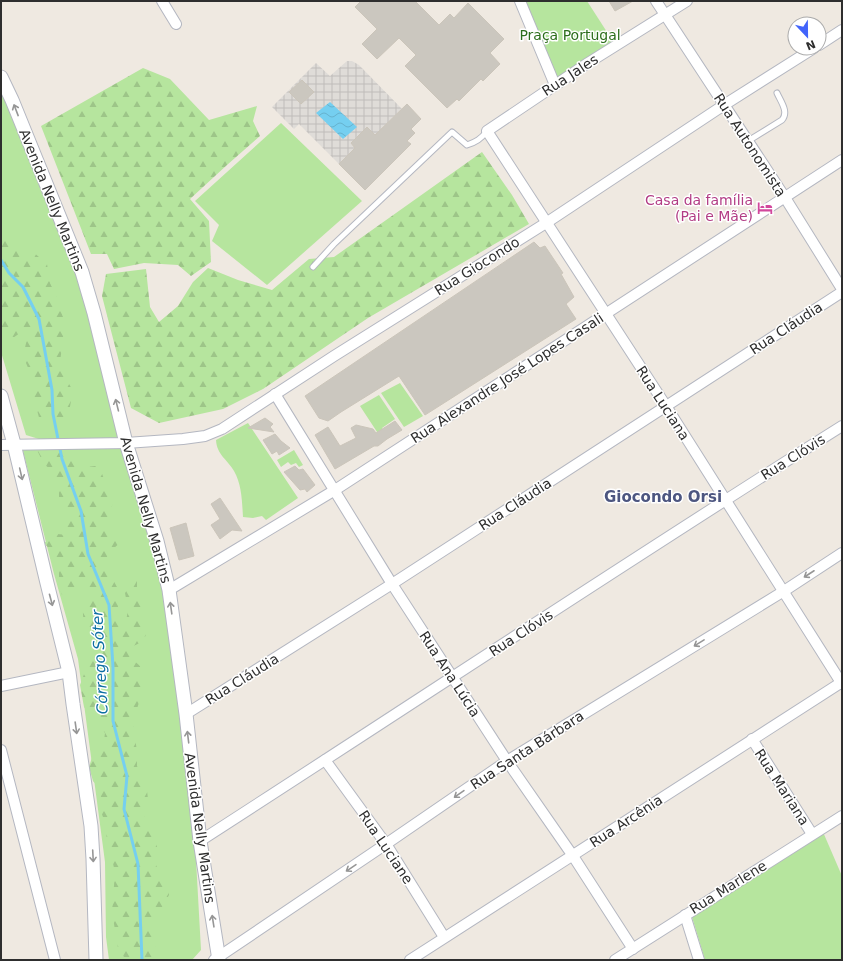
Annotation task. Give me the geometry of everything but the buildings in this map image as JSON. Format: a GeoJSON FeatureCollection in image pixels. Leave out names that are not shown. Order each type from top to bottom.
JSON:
{"type":"FeatureCollection","features":[{"type":"Feature","properties":{"kind":"main road","name":"Avenida Nelly Martins"},"geometry":{"type":"LineString","coordinates":[[1,77],[12,100],[82,272],[94,313],[126,443],[157,541],[169,590],[186,714],[200,841],[217,959]]}},
{"type":"Feature","properties":{"kind":"main road"},"geometry":{"type":"LineString","coordinates":[[1,396],[8,445],[47,583],[70,672],[73,704],[91,826],[94,874],[96,960]]}},
{"type":"Feature","properties":{"kind":"street"},"geometry":{"type":"LineString","coordinates":[[162,1],[176,24]]}},
{"type":"Feature","properties":{"kind":"street"},"geometry":{"type":"LineString","coordinates":[[520,1],[555,85]]}},
{"type":"Feature","properties":{"kind":"street","name":"Rua Autonomista"},"geometry":{"type":"LineString","coordinates":[[656,1],[784,196],[842,291]]}},
{"type":"Feature","properties":{"kind":"street","name":"Rua Jales"},"geometry":{"type":"LineString","coordinates":[[490,128],[687,1]]}},
{"type":"Feature","properties":{"kind":"street"},"geometry":{"type":"LineString","coordinates":[[827,40],[842,30]]}},
{"type":"Feature","properties":{"kind":"street","name":"Rua Giocondo"},"geometry":{"type":"LineString","coordinates":[[8,445],[126,443],[205,436],[222,429],[546,222],[801,56]]}},
{"type":"Feature","properties":{"kind":"street","name":"Rua Luciana"},"geometry":{"type":"LineString","coordinates":[[490,128],[546,222],[666,406],[724,500],[842,682]]}},
{"type":"Feature","properties":{"kind":"street","name":"Rua Alexandre José Lopes Casali"},"geometry":{"type":"LineString","coordinates":[[169,590],[335,490],[784,196],[842,160]]}},
{"type":"Feature","properties":{"kind":"street","name":"Rua Cláudia"},"geometry":{"type":"LineString","coordinates":[[186,714],[392,584],[842,291]]}},
{"type":"Feature","properties":{"kind":"street","name":"Rua Ana Lúcia"},"geometry":{"type":"LineString","coordinates":[[275,394],[392,584],[507,761],[573,856],[633,949]]}},
{"type":"Feature","properties":{"kind":"street","name":"Rua Clóvis"},"geometry":{"type":"LineString","coordinates":[[200,841],[453,678],[724,500],[842,426]]}},
{"type":"Feature","properties":{"kind":"street","name":"Rua Santa Bárbara"},"geometry":{"type":"LineString","coordinates":[[217,959],[507,761],[784,591],[842,553]]}},
{"type":"Feature","properties":{"kind":"street"},"geometry":{"type":"LineString","coordinates":[[1,686],[70,672]]}},
{"type":"Feature","properties":{"kind":"street","name":"Rua Arcênia"},"geometry":{"type":"LineString","coordinates":[[410,960],[842,682]]}},
{"type":"Feature","properties":{"kind":"street","name":"Rua Mariana"},"geometry":{"type":"LineString","coordinates":[[752,740],[812,834]]}},
{"type":"Feature","properties":{"kind":"street"},"geometry":{"type":"LineString","coordinates":[[1,750],[55,960]]}},
{"type":"Feature","properties":{"kind":"street","name":"Rua Luciane"},"geometry":{"type":"LineString","coordinates":[[325,760],[386,844],[444,937]]}},
{"type":"Feature","properties":{"kind":"street","name":"Rua Marlene"},"geometry":{"type":"LineString","coordinates":[[615,960],[842,816]]}},
{"type":"Feature","properties":{"kind":"street"},"geometry":{"type":"LineString","coordinates":[[685,915],[699,960]]}},
{"type":"Feature","properties":{"kind":"lane"},"geometry":{"type":"LineString","coordinates":[[748,142],[782,120],[785,116],[786,112],[777,93]]}},
{"type":"Feature","properties":{"kind":"lane"},"geometry":{"type":"LineString","coordinates":[[313,267],[334,244],[452,132],[467,145],[476,142],[490,128]]}},
{"type":"Feature","properties":{"kind":"green space","name":"Praça Portugal"},"geometry":{"type":"Polygon","coordinates":[[[520,1],[587,1],[616,46],[555,85],[520,1]]]}},
{"type":"Feature","properties":{"kind":"green space"},"geometry":{"type":"Polygon","coordinates":[[[143,68],[170,79],[209,120],[257,106],[253,121],[260,136],[190,199],[209,221],[211,262],[191,276],[178,265],[144,263],[114,269],[107,254],[91,254],[41,126],[143,68]]]}},
{"type":"Feature","properties":{"kind":"green space"},"geometry":{"type":"Polygon","coordinates":[[[1,85],[76,273],[88,312],[118,433],[165,590],[195,842],[201,950],[192,960],[109,960],[106,937],[105,862],[78,659],[54,574],[21,443],[42,440],[26,435],[1,352],[1,85]]]}},
{"type":"Feature","properties":{"kind":"green space"},"geometry":{"type":"Polygon","coordinates":[[[281,123],[362,201],[267,285],[212,241],[219,225],[195,201],[281,123]]]}},
{"type":"Feature","properties":{"kind":"green space"},"geometry":{"type":"Polygon","coordinates":[[[482,152],[512,195],[529,224],[368,318],[263,389],[223,409],[159,423],[131,408],[102,296],[106,274],[146,269],[150,307],[159,322],[178,306],[193,282],[208,268],[238,280],[272,290],[309,259],[334,257],[482,152]]]}},
{"type":"Feature","properties":{"kind":"green space"},"geometry":{"type":"Polygon","coordinates":[[[1,231],[17,247],[32,251],[47,264],[50,283],[58,300],[65,324],[60,362],[64,375],[73,391],[66,427],[60,426],[53,414],[48,416],[46,423],[40,421],[33,396],[32,377],[23,356],[27,339],[20,333],[10,340],[1,334],[1,231]]]}},
{"type":"Feature","properties":{"kind":"green space"},"geometry":{"type":"Polygon","coordinates":[[[400,383],[423,416],[404,427],[381,393],[400,383]]]}},
{"type":"Feature","properties":{"kind":"green space"},"geometry":{"type":"Polygon","coordinates":[[[379,395],[395,419],[382,428],[388,438],[383,441],[360,406],[379,395]]]}},
{"type":"Feature","properties":{"kind":"green space"},"geometry":{"type":"Polygon","coordinates":[[[248,423],[298,498],[266,520],[262,516],[253,518],[243,517],[241,494],[237,476],[220,453],[216,440],[248,423]]]}},
{"type":"Feature","properties":{"kind":"green space"},"geometry":{"type":"Polygon","coordinates":[[[37,450],[51,450],[72,456],[79,468],[95,466],[101,471],[113,503],[107,521],[109,528],[121,542],[107,554],[110,574],[118,589],[118,618],[126,622],[128,609],[125,593],[137,574],[137,591],[145,620],[146,635],[142,642],[129,648],[130,657],[140,666],[144,678],[140,699],[133,722],[137,752],[137,766],[146,783],[148,799],[142,814],[152,824],[157,847],[154,858],[158,871],[167,881],[169,895],[159,913],[153,931],[156,952],[154,960],[146,959],[141,952],[130,960],[126,960],[118,948],[112,912],[115,872],[106,834],[106,825],[100,809],[101,790],[93,781],[89,767],[94,751],[104,741],[105,733],[84,707],[80,685],[96,642],[88,629],[83,615],[83,609],[88,595],[83,586],[62,595],[59,586],[59,569],[55,555],[44,543],[57,534],[68,535],[66,521],[59,505],[59,487],[51,470],[44,464],[37,450]]]}},
{"type":"Feature","properties":{"kind":"green space"},"geometry":{"type":"Polygon","coordinates":[[[294,450],[303,465],[299,467],[296,463],[291,465],[288,462],[281,467],[277,460],[294,450]]]}},
{"type":"Feature","properties":{"kind":"green space"},"geometry":{"type":"Polygon","coordinates":[[[823,832],[842,876],[842,960],[705,960],[692,917],[803,847],[823,832]]]}},
{"type":"Feature","properties":{"kind":"shaded area"},"geometry":{"type":"Polygon","coordinates":[[[347,61],[352,61],[359,65],[402,109],[375,135],[367,127],[351,143],[355,148],[339,164],[299,124],[294,129],[272,107],[316,63],[330,76],[347,61]]]}},
{"type":"Feature","properties":{"kind":"water"},"geometry":{"type":"Polygon","coordinates":[[[330,102],[357,127],[343,139],[316,113],[330,102]]]}},
{"type":"Feature","properties":{"kind":"waterway","name":"Córrego Sóter"},"geometry":{"type":"LineString","coordinates":[[1,260],[9,273],[23,287],[39,319],[52,390],[53,414],[62,459],[81,511],[88,554],[109,605],[113,667],[113,721],[127,776],[124,809],[138,864],[142,960]]}},
{"type":"Feature","properties":{"kind":"place","name":"Casa da família (Pai e Mãe)"},"geometry":{"type":"Point","coordinates":[765,208]}},
{"type":"Feature","properties":{"kind":"district","name":"Giocondo Orsi"},"geometry":{"type":"Point","coordinates":[663,497]}}]}
